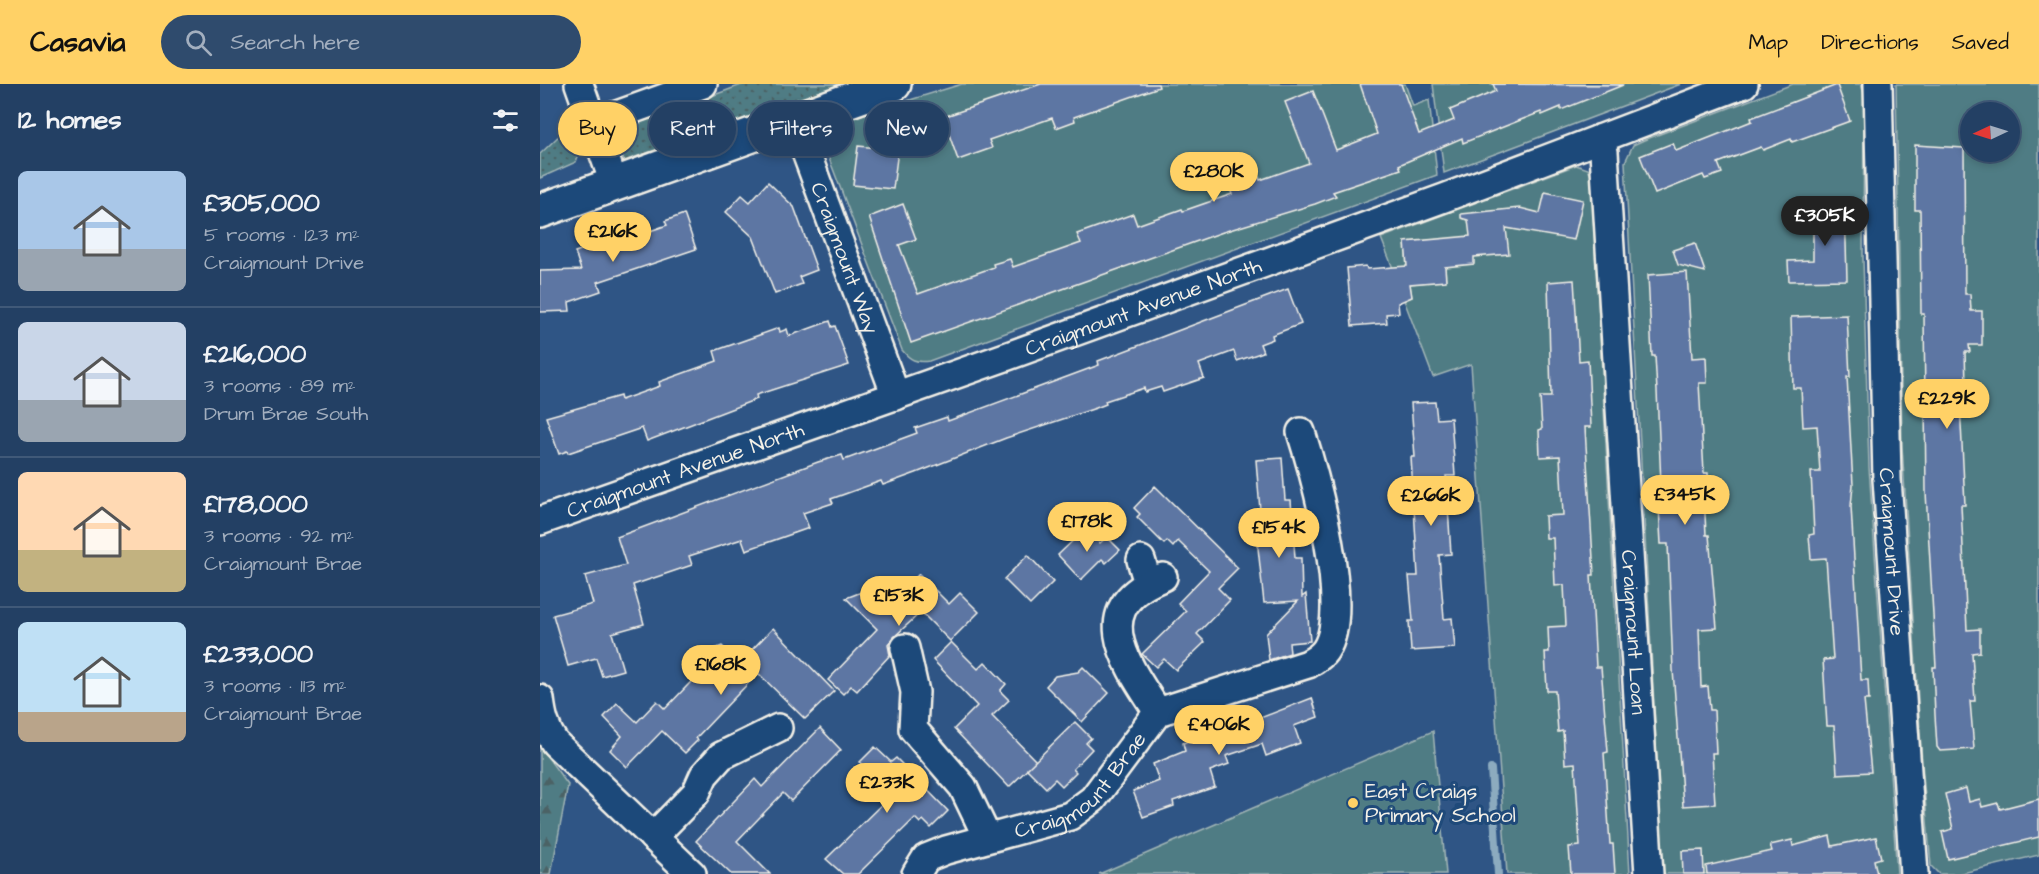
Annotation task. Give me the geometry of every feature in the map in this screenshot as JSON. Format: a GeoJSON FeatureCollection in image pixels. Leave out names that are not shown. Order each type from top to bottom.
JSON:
{"type":"FeatureCollection","features":[{"type":"Feature","properties":{"kind":"main road"},"geometry":{"type":"LineString","coordinates":[[844,102],[894,84]]}},
{"type":"Feature","properties":{"kind":"main road"},"geometry":{"type":"LineString","coordinates":[[540,211],[748,136]]}},
{"type":"Feature","properties":{"kind":"street"},"geometry":{"type":"LineString","coordinates":[[579,84],[585,102]]}},
{"type":"Feature","properties":{"kind":"street"},"geometry":{"type":"LineString","coordinates":[[637,108],[703,84]]}},
{"type":"Feature","properties":{"kind":"street","name":"Craigmount Avenue North"},"geometry":{"type":"LineString","coordinates":[[540,521],[896,396],[1443,198],[1744,84]]}},
{"type":"Feature","properties":{"kind":"street","name":"Craigmount Drive"},"geometry":{"type":"LineString","coordinates":[[1878,84],[1887,479],[1914,874]]}},
{"type":"Feature","properties":{"kind":"street","name":"Craigmount Loan"},"geometry":{"type":"LineString","coordinates":[[1599,139],[1604,152],[1649,874]]}},
{"type":"Feature","properties":{"kind":"street"},"geometry":{"type":"LineString","coordinates":[[604,156],[614,183]]}},
{"type":"Feature","properties":{"kind":"street","name":"Craigmount Way"},"geometry":{"type":"LineString","coordinates":[[807,156],[896,396]]}},
{"type":"Feature","properties":{"kind":"street","name":"Craigmount Brae"},"geometry":{"type":"LineString","coordinates":[[915,874],[926,858],[987,837],[1070,816],[1093,799],[1158,712],[1308,664],[1326,649],[1334,626],[1333,574],[1324,511],[1301,432]]}},
{"type":"Feature","properties":{"kind":"street","name":"Craigmount Brae"},"geometry":{"type":"LineString","coordinates":[[1151,573],[1120,611],[1117,630],[1126,662],[1158,712]]}},
{"type":"Feature","properties":{"kind":"street","name":"Craigmount Brae"},"geometry":{"type":"LineString","coordinates":[[905,648],[915,692],[913,729],[963,787],[987,837]]}},
{"type":"Feature","properties":{"kind":"street"},"geometry":{"type":"LineString","coordinates":[[540,699],[542,716],[548,733],[555,743],[692,874]]}},
{"type":"Feature","properties":{"kind":"street"},"geometry":{"type":"LineString","coordinates":[[653,837],[696,793],[704,775],[722,756],[778,728]]}},
{"type":"Feature","properties":{"kind":"green space"},"geometry":{"type":"Polygon","coordinates":[[[744,84],[843,84],[792,102],[748,102],[748,117],[736,122],[736,102],[695,102],[744,84]]]}},
{"type":"Feature","properties":{"kind":"green space"},"geometry":{"type":"Polygon","coordinates":[[[962,84],[1405,84],[1413,106],[1429,100],[1437,175],[929,361],[920,362],[902,350],[828,156],[853,156],[853,117],[865,114],[865,156],[949,156],[949,102],[903,102],[962,84]]]}},
{"type":"Feature","properties":{"kind":"green space"},"geometry":{"type":"Polygon","coordinates":[[[1433,84],[1681,84],[1444,173],[1433,84]]]}},
{"type":"Feature","properties":{"kind":"green space"},"geometry":{"type":"Polygon","coordinates":[[[1793,84],[1861,84],[1864,94],[1863,259],[1869,467],[1897,874],[1663,874],[1625,162],[1633,145],[1793,84]]]}},
{"type":"Feature","properties":{"kind":"green space"},"geometry":{"type":"Polygon","coordinates":[[[1896,84],[2039,84],[2039,855],[1958,874],[1939,874],[1931,866],[1922,763],[1902,446],[1896,84]]]}},
{"type":"Feature","properties":{"kind":"green space"},"geometry":{"type":"Polygon","coordinates":[[[649,119],[649,152],[624,161],[622,156],[637,156],[637,124],[649,119]]]}},
{"type":"Feature","properties":{"kind":"green space"},"geometry":{"type":"Polygon","coordinates":[[[558,137],[558,156],[578,156],[576,162],[540,178],[540,154],[558,137]]]}},
{"type":"Feature","properties":{"kind":"green space"},"geometry":{"type":"Polygon","coordinates":[[[1576,165],[1588,169],[1591,176],[1630,874],[1507,874],[1471,364],[1433,377],[1404,300],[1412,297],[1410,284],[1446,280],[1443,239],[1405,242],[1407,271],[1396,276],[1381,238],[1576,165]]]}},
{"type":"Feature","properties":{"kind":"green space","name":"East Craigs Primary School"},"geometry":{"type":"Polygon","coordinates":[[[1433,731],[1446,874],[1099,874],[1433,731]]]}},
{"type":"Feature","properties":{"kind":"green space"},"geometry":{"type":"Polygon","coordinates":[[[540,747],[568,785],[551,874],[540,874],[540,747]]]}},
{"type":"Feature","properties":{"kind":"building"},"geometry":{"type":"Polygon","coordinates":[[[1041,84],[1158,84],[1159,87],[1074,117],[1075,121],[1056,128],[1052,118],[989,140],[992,148],[958,160],[949,134],[949,115],[1041,84]]]}},
{"type":"Feature","properties":{"kind":"building"},"geometry":{"type":"Polygon","coordinates":[[[1360,84],[1401,84],[1419,134],[1454,120],[1450,110],[1496,91],[1493,84],[1623,85],[1561,110],[1561,107],[1542,115],[1541,112],[1463,143],[1462,138],[1399,165],[1401,169],[1333,192],[1336,196],[1315,204],[1223,232],[911,343],[869,217],[903,204],[916,239],[899,245],[918,294],[994,267],[993,264],[1010,259],[1013,267],[1081,243],[1077,234],[1133,214],[1137,225],[1232,194],[1229,187],[1259,177],[1260,180],[1309,163],[1285,102],[1313,91],[1336,150],[1377,134],[1360,84]]]}},
{"type":"Feature","properties":{"kind":"building"},"geometry":{"type":"Polygon","coordinates":[[[1837,85],[1850,121],[1792,142],[1791,139],[1763,150],[1761,147],[1718,163],[1722,173],[1705,179],[1703,175],[1655,194],[1640,156],[1673,143],[1676,151],[1752,121],[1751,118],[1837,85]]]}},
{"type":"Feature","properties":{"kind":"building"},"geometry":{"type":"Polygon","coordinates":[[[1915,145],[1960,148],[1960,162],[1964,162],[1965,294],[1970,294],[1971,311],[1982,311],[1982,345],[1969,345],[1970,352],[1965,352],[1966,383],[1959,383],[1965,505],[1961,505],[1967,630],[1980,629],[1980,652],[1972,653],[1975,701],[1970,701],[1974,749],[1940,751],[1937,747],[1933,667],[1936,667],[1926,492],[1920,210],[1915,210],[1915,145]]]}},
{"type":"Feature","properties":{"kind":"building"},"geometry":{"type":"Polygon","coordinates":[[[858,146],[865,147],[865,156],[897,156],[893,189],[853,185],[858,146]]]}},
{"type":"Feature","properties":{"kind":"building"},"geometry":{"type":"Polygon","coordinates":[[[768,182],[794,207],[817,270],[799,277],[802,284],[775,294],[753,237],[726,212],[742,195],[750,202],[768,182]]]}},
{"type":"Feature","properties":{"kind":"building"},"geometry":{"type":"Polygon","coordinates":[[[1545,192],[1583,200],[1574,240],[1506,228],[1509,254],[1474,257],[1474,264],[1445,267],[1446,281],[1410,284],[1412,297],[1398,303],[1399,313],[1386,314],[1387,323],[1352,326],[1347,268],[1407,266],[1405,242],[1470,236],[1468,220],[1461,218],[1461,214],[1520,208],[1540,213],[1545,192]]]}},
{"type":"Feature","properties":{"kind":"building"},"geometry":{"type":"Polygon","coordinates":[[[1813,204],[1845,204],[1847,280],[1789,281],[1788,261],[1813,260],[1813,204]]]}},
{"type":"Feature","properties":{"kind":"building"},"geometry":{"type":"Polygon","coordinates":[[[684,214],[696,249],[598,282],[601,291],[569,302],[570,311],[540,312],[540,271],[581,270],[575,252],[631,232],[633,237],[667,225],[665,221],[684,214]]]}},
{"type":"Feature","properties":{"kind":"building"},"geometry":{"type":"Polygon","coordinates":[[[1695,243],[1705,272],[1678,265],[1673,250],[1695,243]]]}},
{"type":"Feature","properties":{"kind":"building"},"geometry":{"type":"Polygon","coordinates":[[[1687,272],[1692,358],[1706,357],[1707,383],[1699,383],[1704,473],[1708,473],[1709,493],[1704,493],[1706,535],[1709,535],[1717,628],[1699,629],[1701,687],[1708,686],[1710,710],[1714,710],[1716,753],[1712,753],[1715,804],[1683,806],[1673,670],[1668,544],[1661,544],[1659,507],[1662,507],[1657,391],[1655,356],[1652,356],[1648,275],[1687,272]]]}},
{"type":"Feature","properties":{"kind":"building"},"geometry":{"type":"Polygon","coordinates":[[[1574,280],[1579,361],[1588,360],[1591,427],[1585,427],[1594,575],[1591,575],[1596,667],[1601,667],[1608,752],[1604,753],[1610,844],[1613,844],[1615,874],[1571,874],[1569,847],[1580,846],[1575,763],[1565,764],[1563,731],[1558,732],[1555,691],[1547,691],[1545,652],[1549,652],[1548,627],[1566,626],[1564,585],[1555,586],[1553,538],[1546,538],[1545,516],[1563,515],[1560,456],[1540,457],[1539,430],[1542,429],[1540,397],[1551,397],[1548,282],[1574,280]]]}},
{"type":"Feature","properties":{"kind":"building"},"geometry":{"type":"Polygon","coordinates":[[[1288,289],[1301,324],[1272,335],[1273,339],[1260,344],[1263,352],[1237,361],[1234,351],[1199,364],[1204,378],[1163,392],[1161,387],[1145,392],[1144,388],[1105,401],[1106,404],[1096,408],[1006,438],[883,485],[881,481],[831,499],[833,503],[803,513],[809,528],[746,550],[742,539],[689,556],[692,565],[633,585],[644,624],[612,633],[623,670],[602,676],[596,658],[568,666],[553,615],[593,604],[585,576],[626,565],[617,537],[818,462],[842,455],[844,460],[917,433],[915,428],[947,417],[948,421],[1099,365],[1098,361],[1288,289]]]}},
{"type":"Feature","properties":{"kind":"building"},"geometry":{"type":"Polygon","coordinates":[[[1847,315],[1850,377],[1847,377],[1853,485],[1851,506],[1861,680],[1868,680],[1869,700],[1864,700],[1871,772],[1837,774],[1834,726],[1827,726],[1823,660],[1833,659],[1826,558],[1811,559],[1809,535],[1814,534],[1811,472],[1820,472],[1817,426],[1803,427],[1801,388],[1793,388],[1791,317],[1847,315]]]}},
{"type":"Feature","properties":{"kind":"building"},"geometry":{"type":"Polygon","coordinates":[[[830,321],[832,327],[835,326],[849,365],[756,395],[757,399],[647,441],[642,428],[559,454],[546,417],[620,396],[621,400],[660,386],[659,382],[717,361],[714,351],[779,328],[780,332],[787,329],[789,336],[830,321]]]}},
{"type":"Feature","properties":{"kind":"building"},"geometry":{"type":"Polygon","coordinates":[[[1435,402],[1437,419],[1451,418],[1455,476],[1446,476],[1451,554],[1439,555],[1444,619],[1452,618],[1455,648],[1411,651],[1409,621],[1413,621],[1409,576],[1418,576],[1411,457],[1415,457],[1411,403],[1435,402]]]}},
{"type":"Feature","properties":{"kind":"building"},"geometry":{"type":"Polygon","coordinates":[[[1282,458],[1285,500],[1291,500],[1295,558],[1301,558],[1302,597],[1306,594],[1310,641],[1289,643],[1290,653],[1269,660],[1266,634],[1298,601],[1264,603],[1254,511],[1260,510],[1256,460],[1282,458]]]}},
{"type":"Feature","properties":{"kind":"building"},"geometry":{"type":"Polygon","coordinates":[[[1155,486],[1238,568],[1218,588],[1230,600],[1197,634],[1205,642],[1176,670],[1164,659],[1156,667],[1142,654],[1186,611],[1178,603],[1209,571],[1178,541],[1173,547],[1167,541],[1164,544],[1137,517],[1140,514],[1134,508],[1155,486]]]}},
{"type":"Feature","properties":{"kind":"building"},"geometry":{"type":"Polygon","coordinates":[[[1086,528],[1100,543],[1107,537],[1120,550],[1106,563],[1102,559],[1081,580],[1058,555],[1086,528]]]}},
{"type":"Feature","properties":{"kind":"building"},"geometry":{"type":"Polygon","coordinates":[[[1028,555],[1053,582],[1030,605],[1004,579],[1028,555]]]}},
{"type":"Feature","properties":{"kind":"building"},"geometry":{"type":"Polygon","coordinates":[[[919,574],[949,604],[960,593],[979,612],[950,641],[921,612],[894,637],[888,645],[890,655],[857,691],[851,686],[843,694],[828,680],[877,629],[846,598],[867,590],[885,609],[919,574]]]}},
{"type":"Feature","properties":{"kind":"building"},"geometry":{"type":"Polygon","coordinates":[[[773,628],[834,691],[805,719],[758,673],[696,738],[698,740],[685,753],[662,731],[627,767],[610,750],[622,736],[604,717],[617,703],[637,722],[657,701],[665,709],[710,662],[701,654],[722,646],[739,663],[773,628]]]}},
{"type":"Feature","properties":{"kind":"building"},"geometry":{"type":"Polygon","coordinates":[[[951,642],[978,669],[985,662],[1006,684],[1000,691],[1009,700],[992,716],[1036,761],[1009,787],[954,729],[977,706],[933,660],[951,642]]]}},
{"type":"Feature","properties":{"kind":"building"},"geometry":{"type":"Polygon","coordinates":[[[1083,667],[1109,693],[1082,722],[1046,686],[1055,676],[1078,672],[1083,667]]]}},
{"type":"Feature","properties":{"kind":"building"},"geometry":{"type":"Polygon","coordinates":[[[1312,698],[1318,717],[1294,726],[1300,743],[1266,756],[1262,744],[1226,756],[1229,764],[1210,771],[1215,787],[1173,801],[1174,806],[1143,817],[1133,791],[1159,781],[1153,764],[1185,751],[1183,743],[1218,731],[1219,734],[1312,698]]]}},
{"type":"Feature","properties":{"kind":"building"},"geometry":{"type":"Polygon","coordinates":[[[1075,722],[1091,738],[1086,743],[1092,749],[1073,769],[1076,772],[1062,786],[1055,779],[1046,788],[1027,769],[1075,722]]]}},
{"type":"Feature","properties":{"kind":"building"},"geometry":{"type":"Polygon","coordinates":[[[820,728],[841,750],[791,801],[783,793],[737,841],[770,874],[731,874],[696,841],[755,779],[762,787],[820,728]]]}},
{"type":"Feature","properties":{"kind":"building"},"geometry":{"type":"Polygon","coordinates":[[[875,747],[891,762],[896,758],[948,811],[931,828],[923,820],[920,823],[915,818],[858,874],[843,874],[826,859],[885,801],[869,784],[876,777],[860,762],[875,747]]]}},
{"type":"Feature","properties":{"kind":"building"},"geometry":{"type":"Polygon","coordinates":[[[1966,788],[1969,802],[1980,799],[1982,807],[1998,803],[2000,809],[2039,799],[2039,837],[1948,859],[1942,832],[1953,829],[1945,794],[1966,788]]]}},
{"type":"Feature","properties":{"kind":"building"},"geometry":{"type":"Polygon","coordinates":[[[1830,836],[1832,846],[1876,837],[1881,858],[1874,860],[1877,874],[1707,874],[1706,866],[1772,851],[1770,845],[1792,840],[1793,846],[1830,836]]]}},
{"type":"Feature","properties":{"kind":"building"},"geometry":{"type":"Polygon","coordinates":[[[1703,850],[1704,874],[1683,874],[1682,851],[1703,850]]]}},
{"type":"Feature","properties":{"kind":"waterway"},"geometry":{"type":"LineString","coordinates":[[1491,769],[1498,874]]}},
{"type":"Feature","properties":{"kind":"place","name":"East Craigs Primary School"},"geometry":{"type":"Point","coordinates":[1353,803]}}]}
